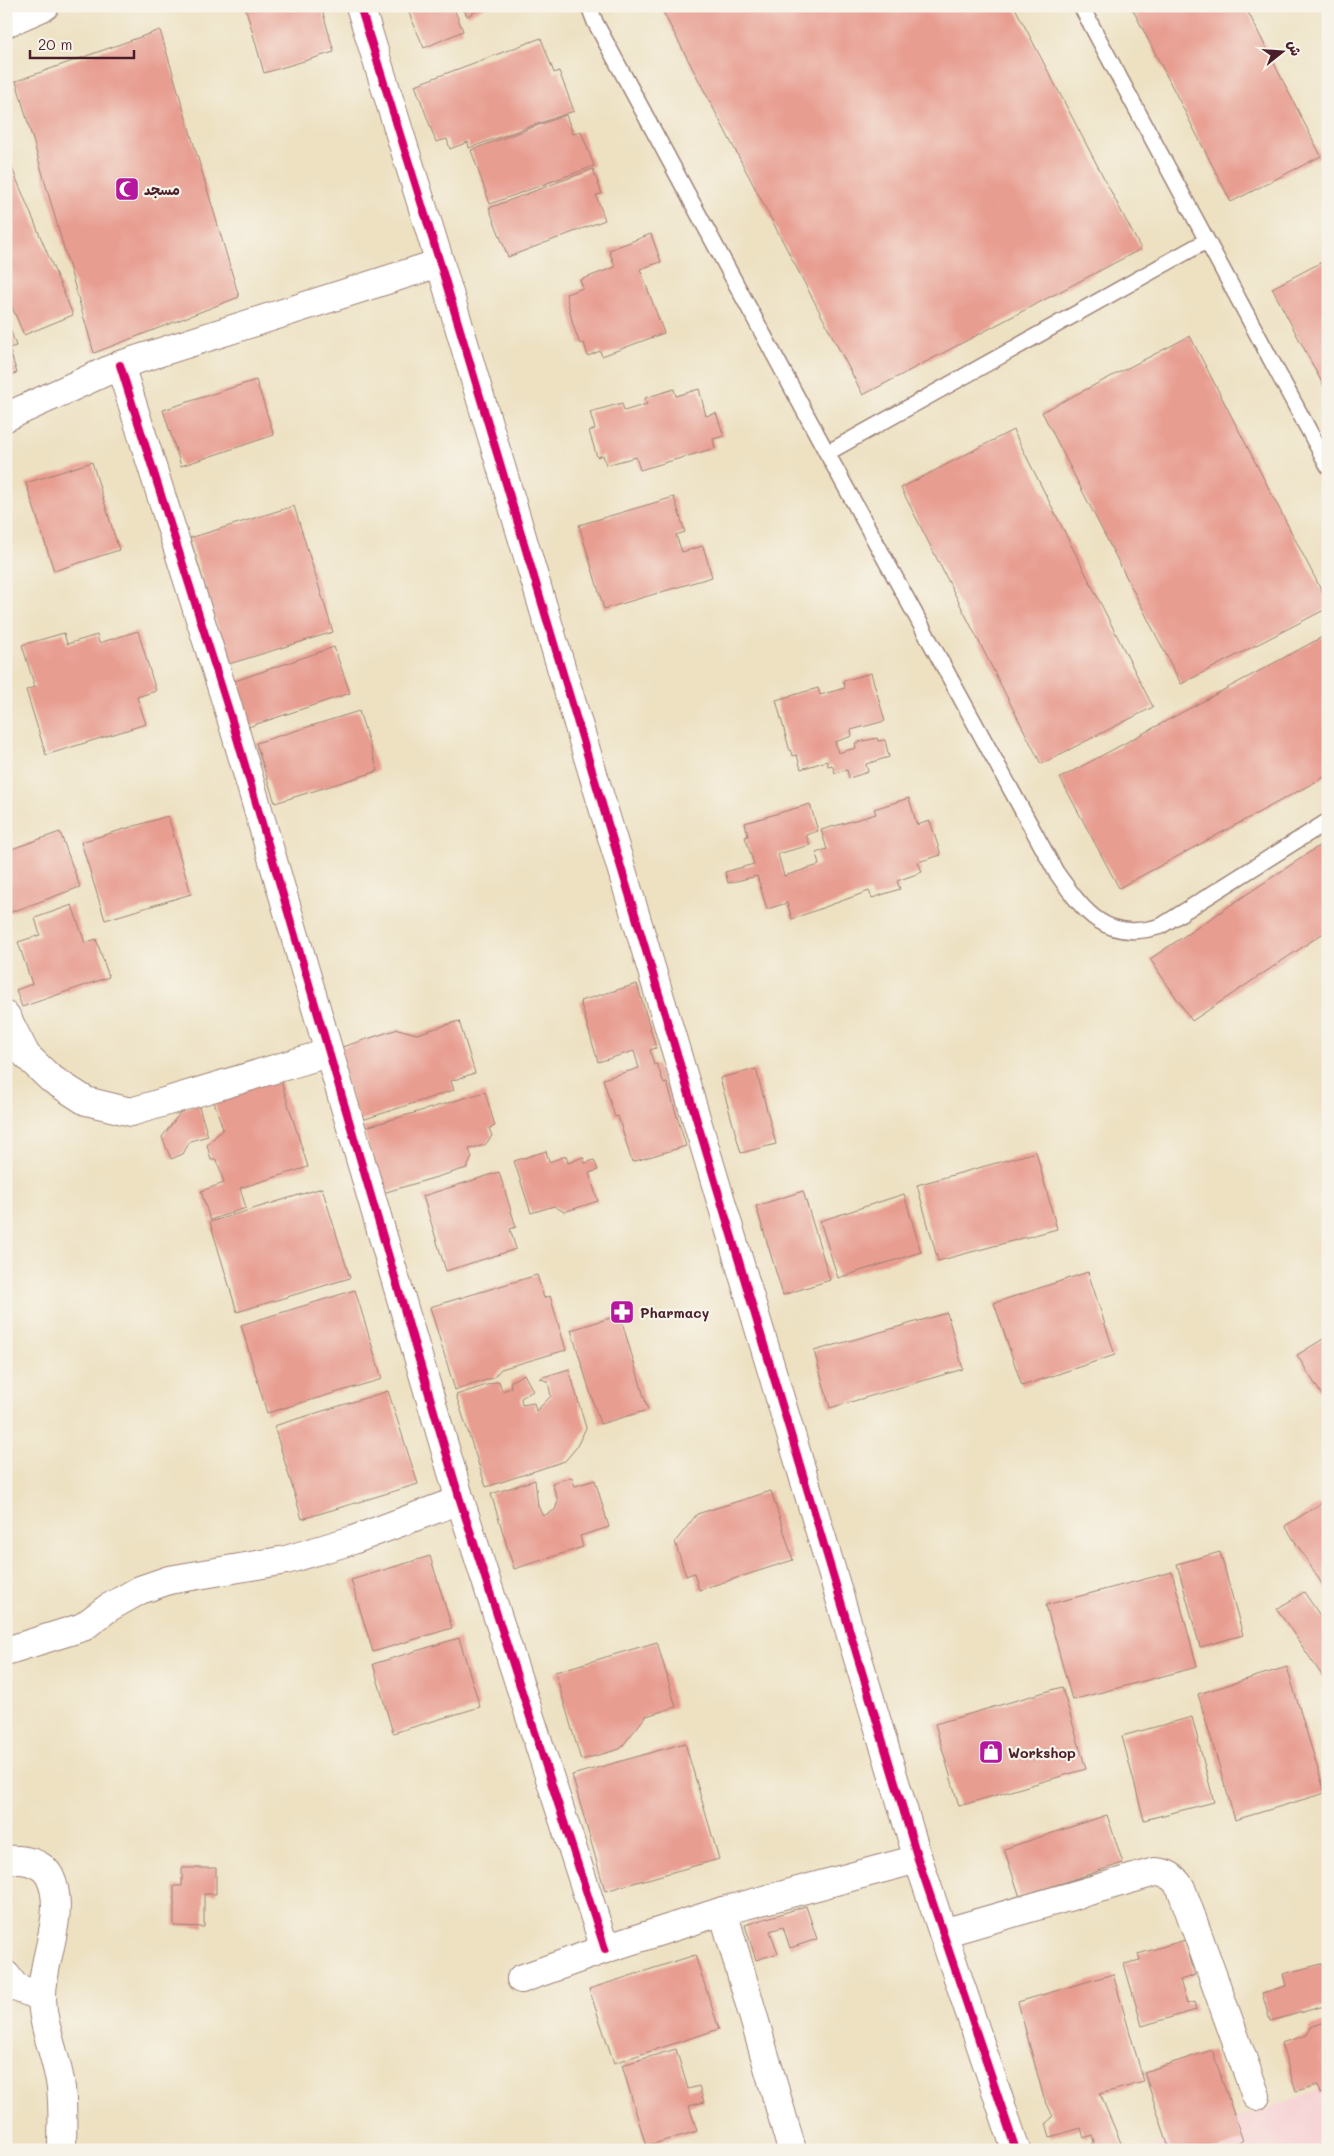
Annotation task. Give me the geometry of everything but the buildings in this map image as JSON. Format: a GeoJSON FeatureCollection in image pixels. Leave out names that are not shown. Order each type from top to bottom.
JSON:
{"type":"FeatureCollection","features":[{"type":"Feature","properties":{"kind":"street"},"geometry":{"type":"LineString","coordinates":[[6,23],[45,6]]}},
{"type":"Feature","properties":{"kind":"street"},"geometry":{"type":"LineString","coordinates":[[360,6],[440,263],[918,1859],[1016,2150]]}},
{"type":"Feature","properties":{"kind":"street"},"geometry":{"type":"LineString","coordinates":[[6,417],[120,365],[440,263]]}},
{"type":"Feature","properties":{"kind":"street"},"geometry":{"type":"LineString","coordinates":[[120,365],[230,714],[460,1500],[605,1949]]}},
{"type":"Feature","properties":{"kind":"street"},"geometry":{"type":"LineString","coordinates":[[6,1016],[26,1055],[50,1078],[86,1100],[131,1112],[328,1054]]}},
{"type":"Feature","properties":{"kind":"street"},"geometry":{"type":"LineString","coordinates":[[7,1652],[83,1627],[108,1608],[140,1590],[169,1580],[286,1560],[352,1540],[460,1500]]}},
{"type":"Feature","properties":{"kind":"street"},"geometry":{"type":"LineString","coordinates":[[6,1860],[17,1859],[37,1864],[49,1875],[55,1893],[56,1915],[48,1951],[42,1997],[45,2019],[61,2084],[62,2150]]}},
{"type":"Feature","properties":{"kind":"street"},"geometry":{"type":"LineString","coordinates":[[521,1979],[605,1949],[723,1912],[918,1859]]}},
{"type":"Feature","properties":{"kind":"street"},"geometry":{"type":"LineString","coordinates":[[942,1933],[1155,1872],[1166,1873],[1174,1877],[1180,1888],[1256,2096]]}},
{"type":"Feature","properties":{"kind":"street"},"geometry":{"type":"LineString","coordinates":[[723,1912],[792,2150]]}},
{"type":"Feature","properties":{"kind":"street"},"geometry":{"type":"LineString","coordinates":[[6,1976],[15,1987],[42,1997]]}},
{"type":"Feature","properties":{"kind":"lane"},"geometry":{"type":"LineString","coordinates":[[589,6],[595,22],[827,453],[1056,872],[1078,904],[1094,918],[1111,927],[1129,931],[1144,931],[1161,926],[1328,820]]}},
{"type":"Feature","properties":{"kind":"lane"},"geometry":{"type":"LineString","coordinates":[[1081,6],[1328,466]]}},
{"type":"Feature","properties":{"kind":"lane"},"geometry":{"type":"LineString","coordinates":[[827,453],[1206,240]]}},
{"type":"Feature","properties":{"kind":"shaded area"},"geometry":{"type":"Polygon","coordinates":[[[1328,2087],[1328,2150],[1153,2150],[1152,2147],[1328,2087]]]}},
{"type":"Feature","properties":{"kind":"cycle path"},"geometry":{"type":"LineString","coordinates":[[360,6],[440,263],[918,1859],[1016,2150]]}},
{"type":"Feature","properties":{"kind":"cycle path"},"geometry":{"type":"LineString","coordinates":[[120,365],[230,714],[460,1500],[605,1949]]}},
{"type":"Feature","properties":{"kind":"place","name":"مسجد"},"geometry":{"type":"Point","coordinates":[127,189]}},
{"type":"Feature","properties":{"kind":"place","name":"Pharmacy"},"geometry":{"type":"Point","coordinates":[622,1312]}},
{"type":"Feature","properties":{"kind":"place","name":"Workshop"},"geometry":{"type":"Point","coordinates":[991,1752]}}]}
